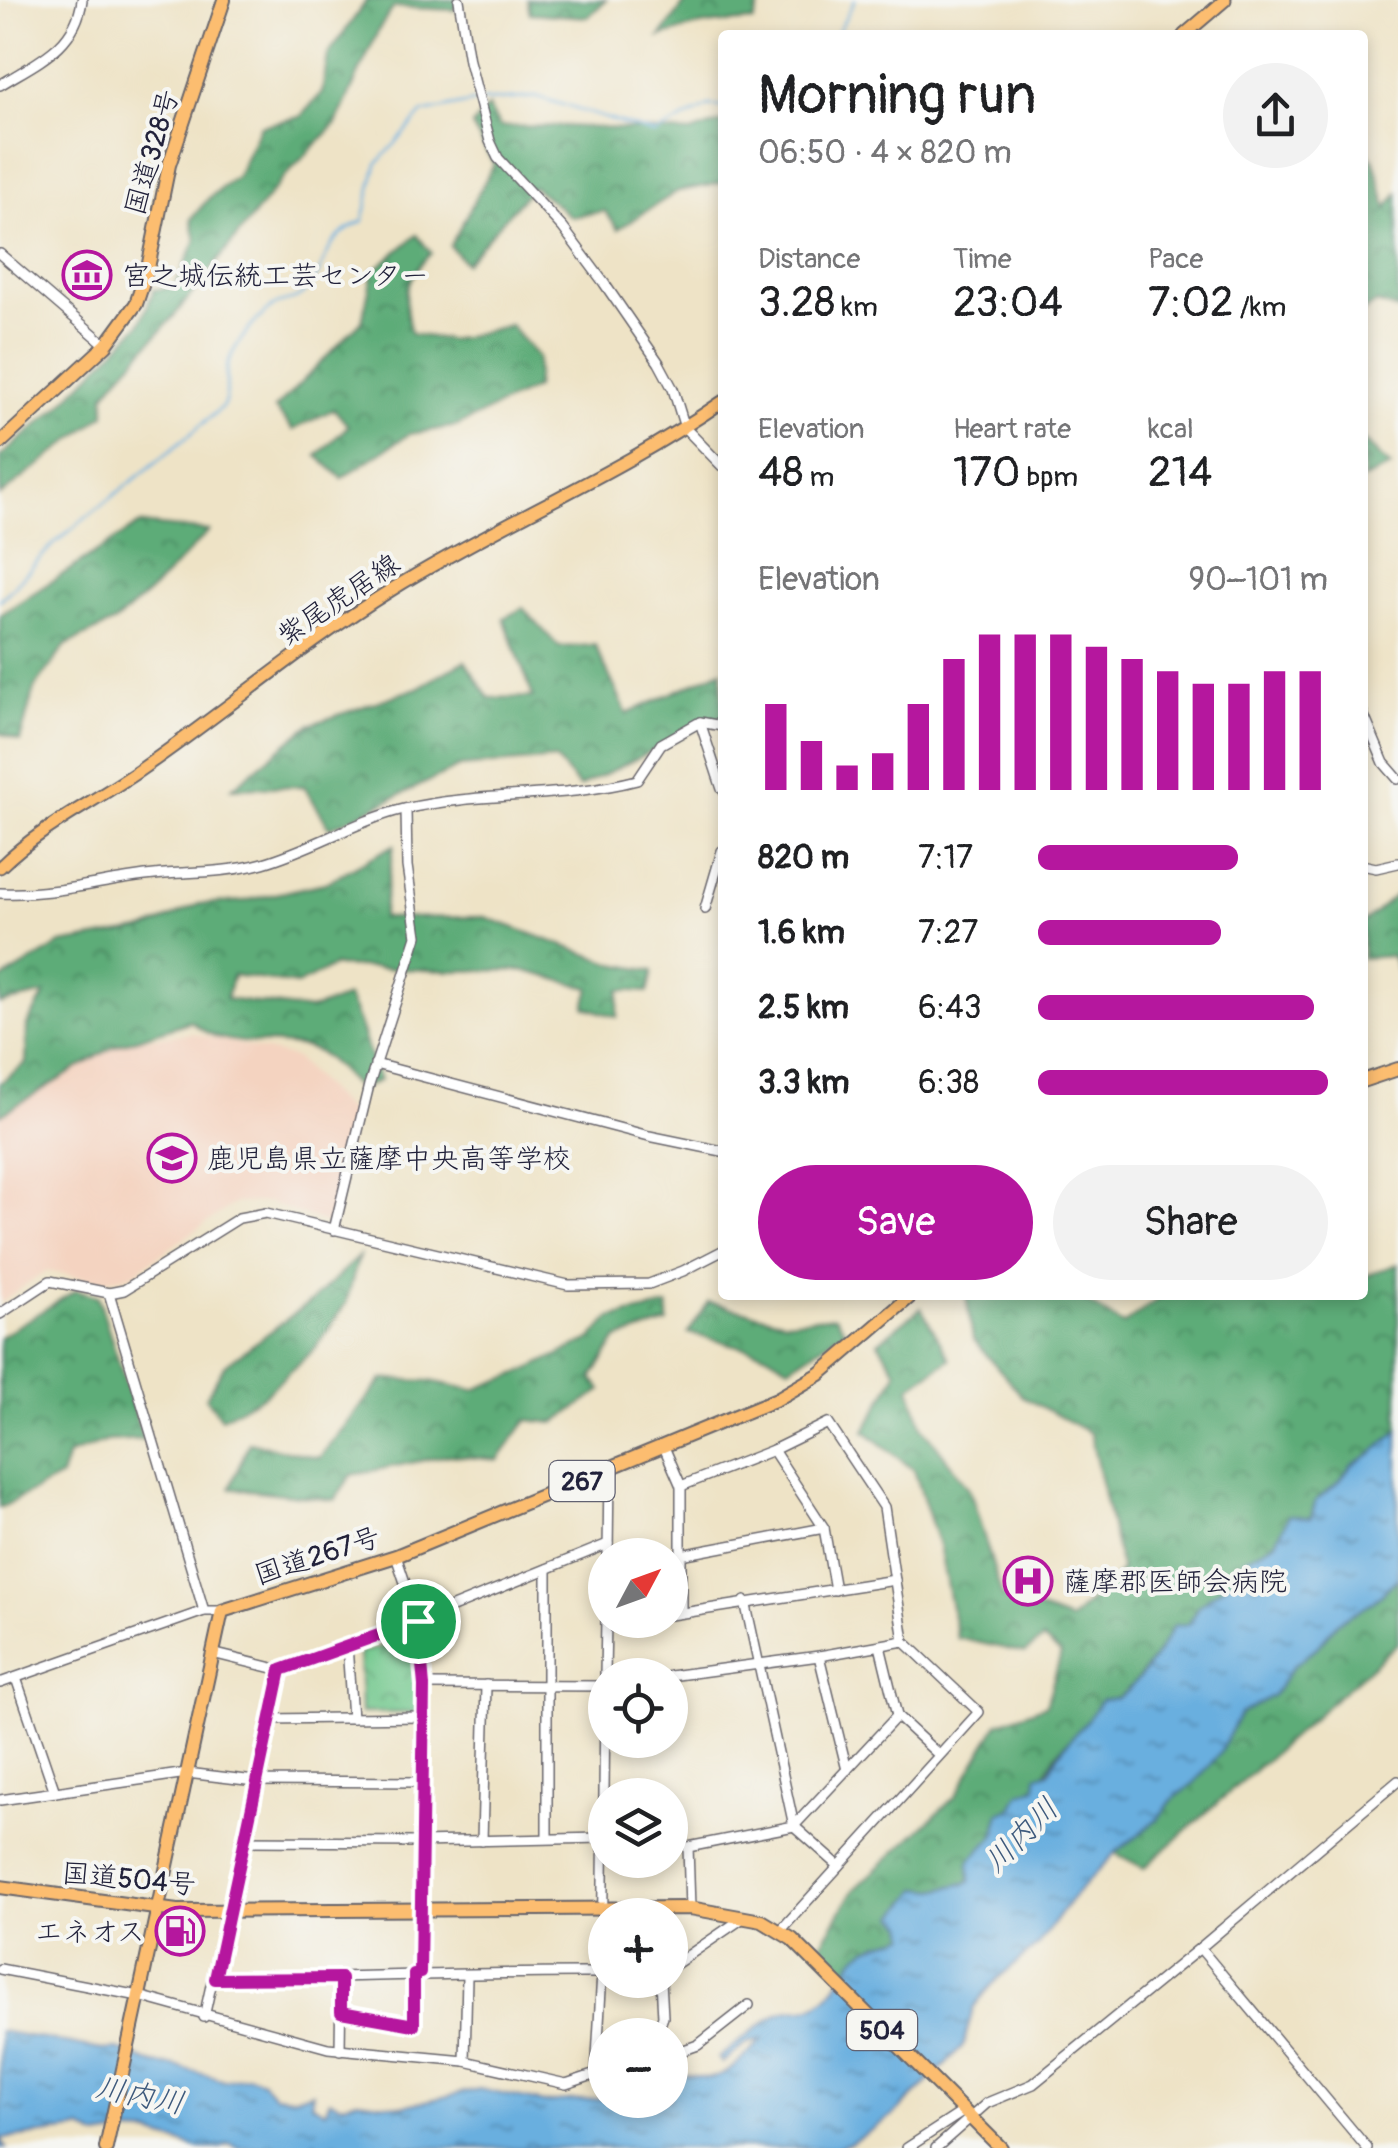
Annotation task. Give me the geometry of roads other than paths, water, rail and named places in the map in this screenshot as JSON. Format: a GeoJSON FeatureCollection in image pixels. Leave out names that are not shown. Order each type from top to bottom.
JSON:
{"type":"FeatureCollection","features":[{"type":"Feature","properties":{"kind":"highway","name":"国道328号"},"geometry":{"type":"LineString","coordinates":[[0,443],[106,345],[136,304],[169,165],[224,0]]}},
{"type":"Feature","properties":{"kind":"highway"},"geometry":{"type":"LineString","coordinates":[[1368,1079],[1398,1069]]}},
{"type":"Feature","properties":{"kind":"highway","name":"国道267号"},"geometry":{"type":"LineString","coordinates":[[222,1611],[396,1556],[664,1447],[800,1386],[906,1300]]}},
{"type":"Feature","properties":{"kind":"highway"},"geometry":{"type":"LineString","coordinates":[[106,2148],[222,1611]]}},
{"type":"Feature","properties":{"kind":"highway","name":"国道504号"},"geometry":{"type":"LineString","coordinates":[[0,1888],[158,1910],[588,1906]]}},
{"type":"Feature","properties":{"kind":"highway","name":"国道504号"},"geometry":{"type":"LineString","coordinates":[[690,1908],[745,1916],[780,1930],[1001,2148]]}},
{"type":"Feature","properties":{"kind":"main road"},"geometry":{"type":"LineString","coordinates":[[1190,30],[1225,0]]}},
{"type":"Feature","properties":{"kind":"main road","name":"紫尾虎居線"},"geometry":{"type":"LineString","coordinates":[[0,868],[59,818],[141,769],[391,590],[685,428],[718,405]]}},
{"type":"Feature","properties":{"kind":"street"},"geometry":{"type":"LineString","coordinates":[[0,84],[67,42],[79,19],[82,0]]}},
{"type":"Feature","properties":{"kind":"street"},"geometry":{"type":"LineString","coordinates":[[459,0],[469,62],[498,158],[563,228],[604,283],[659,362],[673,389],[685,428],[718,462]]}},
{"type":"Feature","properties":{"kind":"street"},"geometry":{"type":"LineString","coordinates":[[0,254],[106,345]]}},
{"type":"Feature","properties":{"kind":"street"},"geometry":{"type":"LineString","coordinates":[[0,892],[71,890],[132,878],[206,874],[260,864],[301,850],[380,814],[453,801],[604,789],[637,780],[661,744],[700,722],[718,725]]}},
{"type":"Feature","properties":{"kind":"street"},"geometry":{"type":"LineString","coordinates":[[700,722],[718,777]]}},
{"type":"Feature","properties":{"kind":"street"},"geometry":{"type":"LineString","coordinates":[[1368,725],[1384,763],[1398,779]]}},
{"type":"Feature","properties":{"kind":"street"},"geometry":{"type":"LineString","coordinates":[[334,1230],[375,1064],[417,936],[406,866],[406,809]]}},
{"type":"Feature","properties":{"kind":"street"},"geometry":{"type":"LineString","coordinates":[[1368,866],[1398,863]]}},
{"type":"Feature","properties":{"kind":"street"},"geometry":{"type":"LineString","coordinates":[[705,908],[718,864]]}},
{"type":"Feature","properties":{"kind":"street"},"geometry":{"type":"LineString","coordinates":[[375,1064],[649,1136],[718,1150]]}},
{"type":"Feature","properties":{"kind":"street"},"geometry":{"type":"LineString","coordinates":[[0,1314],[50,1282],[108,1294],[124,1290],[239,1218],[266,1214],[568,1285],[649,1284],[718,1253]]}},
{"type":"Feature","properties":{"kind":"street"},"geometry":{"type":"LineString","coordinates":[[108,1294],[204,1611]]}},
{"type":"Feature","properties":{"kind":"street"},"geometry":{"type":"LineString","coordinates":[[681,1486],[773,1450],[828,1423],[884,1507],[904,1641],[979,1712],[780,1930]]}},
{"type":"Feature","properties":{"kind":"street"},"geometry":{"type":"LineString","coordinates":[[664,1447],[681,1486],[681,1538]]}},
{"type":"Feature","properties":{"kind":"street"},"geometry":{"type":"LineString","coordinates":[[773,1450],[824,1528],[835,1590]]}},
{"type":"Feature","properties":{"kind":"street"},"geometry":{"type":"LineString","coordinates":[[608,1470],[608,1538]]}},
{"type":"Feature","properties":{"kind":"street"},"geometry":{"type":"LineString","coordinates":[[688,1554],[824,1528]]}},
{"type":"Feature","properties":{"kind":"street"},"geometry":{"type":"LineString","coordinates":[[341,2012],[414,2025],[424,1686],[418,1621],[396,1556]]}},
{"type":"Feature","properties":{"kind":"street"},"geometry":{"type":"LineString","coordinates":[[212,1653],[281,1670],[588,1556]]}},
{"type":"Feature","properties":{"kind":"street"},"geometry":{"type":"LineString","coordinates":[[546,1837],[547,1569]]}},
{"type":"Feature","properties":{"kind":"street"},"geometry":{"type":"LineString","coordinates":[[688,1612],[895,1580]]}},
{"type":"Feature","properties":{"kind":"street"},"geometry":{"type":"LineString","coordinates":[[745,1601],[794,1826],[839,1866]]}},
{"type":"Feature","properties":{"kind":"street"},"geometry":{"type":"LineString","coordinates":[[0,1683],[204,1611],[222,1611]]}},
{"type":"Feature","properties":{"kind":"street"},"geometry":{"type":"LineString","coordinates":[[688,1673],[904,1641]]}},
{"type":"Feature","properties":{"kind":"street"},"geometry":{"type":"LineString","coordinates":[[347,1645],[352,1718]]}},
{"type":"Feature","properties":{"kind":"street"},"geometry":{"type":"LineString","coordinates":[[880,1646],[897,1716],[939,1756]]}},
{"type":"Feature","properties":{"kind":"street"},"geometry":{"type":"LineString","coordinates":[[819,1656],[847,1770]]}},
{"type":"Feature","properties":{"kind":"street"},"geometry":{"type":"LineString","coordinates":[[204,2016],[281,1670]]}},
{"type":"Feature","properties":{"kind":"street"},"geometry":{"type":"LineString","coordinates":[[16,1678],[55,1792]]}},
{"type":"Feature","properties":{"kind":"street"},"geometry":{"type":"LineString","coordinates":[[482,1841],[486,1685]]}},
{"type":"Feature","properties":{"kind":"street"},"geometry":{"type":"LineString","coordinates":[[424,1686],[588,1686]]}},
{"type":"Feature","properties":{"kind":"street"},"geometry":{"type":"LineString","coordinates":[[690,1908],[688,1847],[794,1826],[897,1716]]}},
{"type":"Feature","properties":{"kind":"street"},"geometry":{"type":"LineString","coordinates":[[269,1719],[423,1717]]}},
{"type":"Feature","properties":{"kind":"street"},"geometry":{"type":"LineString","coordinates":[[0,1812],[1,1800],[187,1774],[255,1781],[422,1782]]}},
{"type":"Feature","properties":{"kind":"street"},"geometry":{"type":"LineString","coordinates":[[908,2148],[963,2111],[1032,2084],[1398,1781]]}},
{"type":"Feature","properties":{"kind":"street"},"geometry":{"type":"LineString","coordinates":[[243,1842],[588,1838]]}},
{"type":"Feature","properties":{"kind":"street"},"geometry":{"type":"LineString","coordinates":[[688,1956],[745,1916]]}},
{"type":"Feature","properties":{"kind":"street"},"geometry":{"type":"LineString","coordinates":[[1200,1948],[1367,2148]]}},
{"type":"Feature","properties":{"kind":"street"},"geometry":{"type":"LineString","coordinates":[[0,1969],[340,2050],[465,2060],[566,2084],[588,2077]]}},
{"type":"Feature","properties":{"kind":"street"},"geometry":{"type":"LineString","coordinates":[[215,1979],[588,1973]]}},
{"type":"Feature","properties":{"kind":"street"},"geometry":{"type":"LineString","coordinates":[[465,2060],[467,1976]]}},
{"type":"Feature","properties":{"kind":"street"},"geometry":{"type":"LineString","coordinates":[[340,2050],[341,1978]]}},
{"type":"Feature","properties":{"kind":"street"},"geometry":{"type":"LineString","coordinates":[[688,2049],[748,2005]]}},
{"type":"Feature","properties":{"kind":"street"},"geometry":{"type":"LineString","coordinates":[[936,2148],[963,2111]]}},
{"type":"Feature","properties":{"kind":"water","name":"川内川"},"geometry":{"type":"Polygon","coordinates":[[[1398,1431],[1398,1578],[1374,1601],[1338,1622],[1317,1647],[1294,1665],[1273,1695],[1240,1714],[1219,1754],[1194,1783],[1172,1800],[1157,1820],[1115,1853],[1070,1900],[1037,1946],[984,1994],[973,2009],[963,2046],[893,2116],[851,2143],[835,2148],[317,2148],[315,2142],[308,2148],[240,2148],[229,2144],[198,2148],[150,2134],[98,2138],[82,2129],[1,2139],[6,2148],[0,2148],[0,2031],[102,2050],[117,2049],[154,2064],[225,2081],[249,2076],[262,2081],[275,2095],[292,2097],[313,2092],[311,2103],[325,2111],[330,2100],[342,2105],[357,2100],[404,2106],[479,2089],[544,2103],[588,2099],[588,2118],[688,2118],[688,2075],[722,2075],[762,2040],[747,2043],[722,2063],[718,2058],[760,2026],[782,2012],[819,2003],[859,1955],[871,1946],[907,1935],[905,1925],[896,1916],[919,1888],[936,1890],[970,1882],[969,1862],[994,1836],[1000,1813],[1012,1808],[1019,1794],[1037,1787],[1037,1776],[1049,1772],[1101,1700],[1118,1697],[1133,1685],[1173,1626],[1189,1624],[1198,1606],[1230,1582],[1245,1559],[1276,1542],[1289,1515],[1311,1518],[1316,1500],[1339,1482],[1352,1465],[1398,1431]]]}},
{"type":"Feature","properties":{"kind":"waterway"},"geometry":{"type":"LineString","coordinates":[[839,30],[855,0]]}},
{"type":"Feature","properties":{"kind":"waterway"},"geometry":{"type":"LineString","coordinates":[[482,101],[538,97],[655,134],[709,106],[718,107]]}},
{"type":"Feature","properties":{"kind":"waterway"},"geometry":{"type":"LineString","coordinates":[[0,600],[60,539],[223,406],[227,367],[241,339],[272,307],[302,295],[338,237],[363,221],[377,164],[423,113],[474,102]]}},
{"type":"Feature","properties":{"kind":"place","name":"宮之城伝統工芸センター"},"geometry":{"type":"Point","coordinates":[87,275]}},
{"type":"Feature","properties":{"kind":"place","name":"鹿児島県立薩摩中央高等学校"},"geometry":{"type":"Point","coordinates":[172,1158]}},
{"type":"Feature","properties":{"kind":"place","name":"薩摩郡医師会病院"},"geometry":{"type":"Point","coordinates":[1028,1581]}},
{"type":"Feature","properties":{"kind":"place","name":"エネオス"},"geometry":{"type":"Point","coordinates":[180,1931]}}]}
